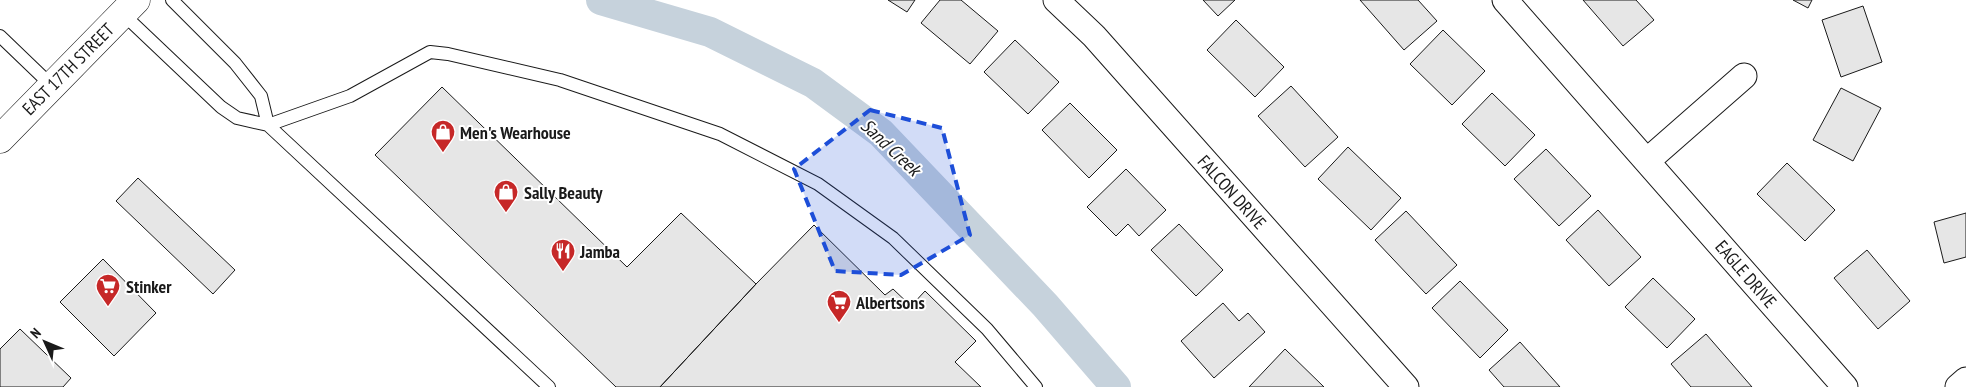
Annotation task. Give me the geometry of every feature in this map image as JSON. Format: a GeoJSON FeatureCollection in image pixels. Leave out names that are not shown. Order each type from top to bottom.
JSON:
{"type":"FeatureCollection","features":[{"type":"Feature","properties":{"kind":"main road","name":"EAST 17TH STREET"},"geometry":{"type":"LineString","coordinates":[[0,139],[132,4]]}},
{"type":"Feature","properties":{"kind":"street","name":"FALCON DRIVE"},"geometry":{"type":"LineString","coordinates":[[1056,0],[1094,36],[1406,387]]}},
{"type":"Feature","properties":{"kind":"street","name":"EAGLE DRIVE"},"geometry":{"type":"LineString","coordinates":[[1505,0],[1845,387]]}},
{"type":"Feature","properties":{"kind":"street"},"geometry":{"type":"LineString","coordinates":[[1647,160],[1744,76]]}},
{"type":"Feature","properties":{"kind":"street"},"geometry":{"type":"LineString","coordinates":[[1958,387],[1966,380]]}},
{"type":"Feature","properties":{"kind":"lane"},"geometry":{"type":"LineString","coordinates":[[172,0],[235,63],[261,96],[268,125]]}},
{"type":"Feature","properties":{"kind":"lane"},"geometry":{"type":"LineString","coordinates":[[132,4],[221,107],[237,118],[268,125],[549,387]]}},
{"type":"Feature","properties":{"kind":"lane"},"geometry":{"type":"LineString","coordinates":[[0,36],[52,86]]}},
{"type":"Feature","properties":{"kind":"lane"},"geometry":{"type":"LineString","coordinates":[[268,125],[350,96],[430,52],[448,54],[560,80],[720,134],[818,184],[893,238],[987,329],[1036,387]]}},
{"type":"Feature","properties":{"kind":"highlighted area"},"geometry":{"type":"Polygon","coordinates":[[[870,110],[942,128],[970,235],[901,275],[835,271],[794,169],[870,110]]]}},
{"type":"Feature","properties":{"kind":"building"},"geometry":{"type":"Polygon","coordinates":[[[888,0],[915,0],[907,12],[888,0]]]}},
{"type":"Feature","properties":{"kind":"building"},"geometry":{"type":"Polygon","coordinates":[[[940,0],[961,0],[998,31],[970,64],[921,23],[940,0]]]}},
{"type":"Feature","properties":{"kind":"building"},"geometry":{"type":"Polygon","coordinates":[[[1203,0],[1235,0],[1218,16],[1203,0]]]}},
{"type":"Feature","properties":{"kind":"building"},"geometry":{"type":"Polygon","coordinates":[[[1360,0],[1418,0],[1437,21],[1404,50],[1360,0]]]}},
{"type":"Feature","properties":{"kind":"building"},"geometry":{"type":"Polygon","coordinates":[[[1583,0],[1636,0],[1654,20],[1623,46],[1583,0]]]}},
{"type":"Feature","properties":{"kind":"building"},"geometry":{"type":"Polygon","coordinates":[[[1793,0],[1812,0],[1808,8],[1793,0]]]}},
{"type":"Feature","properties":{"kind":"building"},"geometry":{"type":"Polygon","coordinates":[[[1863,6],[1882,62],[1841,77],[1822,20],[1863,6]]]}},
{"type":"Feature","properties":{"kind":"building"},"geometry":{"type":"Polygon","coordinates":[[[1236,20],[1284,67],[1255,97],[1207,50],[1236,20]]]}},
{"type":"Feature","properties":{"kind":"building"},"geometry":{"type":"Polygon","coordinates":[[[1443,30],[1485,71],[1452,105],[1410,64],[1443,30]]]}},
{"type":"Feature","properties":{"kind":"building"},"geometry":{"type":"Polygon","coordinates":[[[1015,40],[1059,82],[1028,114],[984,72],[1015,40]]]}},
{"type":"Feature","properties":{"kind":"building"},"geometry":{"type":"Polygon","coordinates":[[[1291,86],[1338,137],[1305,167],[1258,116],[1291,86]]]}},
{"type":"Feature","properties":{"kind":"building"},"geometry":{"type":"Polygon","coordinates":[[[442,87],[627,267],[681,213],[756,284],[660,387],[616,387],[375,155],[442,87]]]}},
{"type":"Feature","properties":{"kind":"building"},"geometry":{"type":"Polygon","coordinates":[[[1841,88],[1881,108],[1853,161],[1813,140],[1841,88]]]}},
{"type":"Feature","properties":{"kind":"building"},"geometry":{"type":"Polygon","coordinates":[[[1492,93],[1535,135],[1505,166],[1462,124],[1492,93]]]}},
{"type":"Feature","properties":{"kind":"building"},"geometry":{"type":"Polygon","coordinates":[[[1070,103],[1117,150],[1089,178],[1042,130],[1070,103]]]}},
{"type":"Feature","properties":{"kind":"building"},"geometry":{"type":"Polygon","coordinates":[[[1348,147],[1401,198],[1371,230],[1318,179],[1348,147]]]}},
{"type":"Feature","properties":{"kind":"building"},"geometry":{"type":"Polygon","coordinates":[[[1546,149],[1591,196],[1559,226],[1514,179],[1546,149]]]}},
{"type":"Feature","properties":{"kind":"building"},"geometry":{"type":"Polygon","coordinates":[[[1787,163],[1835,210],[1805,241],[1757,194],[1787,163]]]}},
{"type":"Feature","properties":{"kind":"building"},"geometry":{"type":"Polygon","coordinates":[[[1126,169],[1166,210],[1139,236],[1128,224],[1116,236],[1087,207],[1126,169]]]}},
{"type":"Feature","properties":{"kind":"building"},"geometry":{"type":"Polygon","coordinates":[[[138,178],[235,270],[213,294],[116,201],[138,178]]]}},
{"type":"Feature","properties":{"kind":"building"},"geometry":{"type":"Polygon","coordinates":[[[1598,210],[1641,257],[1609,286],[1566,240],[1598,210]]]}},
{"type":"Feature","properties":{"kind":"building"},"geometry":{"type":"Polygon","coordinates":[[[1406,211],[1457,265],[1426,294],[1375,240],[1406,211]]]}},
{"type":"Feature","properties":{"kind":"building"},"geometry":{"type":"Polygon","coordinates":[[[1966,213],[1966,257],[1944,263],[1934,222],[1966,213]]]}},
{"type":"Feature","properties":{"kind":"building"},"geometry":{"type":"Polygon","coordinates":[[[1179,224],[1223,270],[1196,296],[1151,250],[1179,224]]]}},
{"type":"Feature","properties":{"kind":"building","name":"Albertsons"},"geometry":{"type":"Polygon","coordinates":[[[814,225],[885,295],[893,289],[911,306],[925,291],[976,341],[955,362],[981,387],[660,387],[814,225]]]}},
{"type":"Feature","properties":{"kind":"building"},"geometry":{"type":"Polygon","coordinates":[[[1867,250],[1910,301],[1878,329],[1834,278],[1867,250]]]}},
{"type":"Feature","properties":{"kind":"building","name":"Stinker"},"geometry":{"type":"Polygon","coordinates":[[[103,259],[156,313],[114,356],[60,302],[103,259]]]}},
{"type":"Feature","properties":{"kind":"building"},"geometry":{"type":"Polygon","coordinates":[[[1653,278],[1695,319],[1667,348],[1625,307],[1653,278]]]}},
{"type":"Feature","properties":{"kind":"building"},"geometry":{"type":"Polygon","coordinates":[[[1460,281],[1508,330],[1480,358],[1432,308],[1460,281]]]}},
{"type":"Feature","properties":{"kind":"building"},"geometry":{"type":"Polygon","coordinates":[[[1223,303],[1239,321],[1248,313],[1265,332],[1214,378],[1181,341],[1223,303]]]}},
{"type":"Feature","properties":{"kind":"building"},"geometry":{"type":"Polygon","coordinates":[[[20,329],[71,378],[63,387],[0,387],[0,349],[20,329]]]}},
{"type":"Feature","properties":{"kind":"building"},"geometry":{"type":"Polygon","coordinates":[[[1706,334],[1752,387],[1691,387],[1671,364],[1706,334]]]}},
{"type":"Feature","properties":{"kind":"building"},"geometry":{"type":"Polygon","coordinates":[[[1520,342],[1560,387],[1504,387],[1489,370],[1520,342]]]}},
{"type":"Feature","properties":{"kind":"building"},"geometry":{"type":"Polygon","coordinates":[[[1285,349],[1324,387],[1249,387],[1285,349]]]}},
{"type":"Feature","properties":{"kind":"waterway","name":"Sand Creek"},"geometry":{"type":"LineString","coordinates":[[601,0],[710,32],[813,83],[881,133],[1045,305],[1116,387]]}},
{"type":"Feature","properties":{"kind":"place","name":"Men's Wearhouse"},"geometry":{"type":"Point","coordinates":[443,153]}},
{"type":"Feature","properties":{"kind":"place","name":"Sally Beauty"},"geometry":{"type":"Point","coordinates":[506,213]}},
{"type":"Feature","properties":{"kind":"place","name":"Jamba"},"geometry":{"type":"Point","coordinates":[563,272]}},
{"type":"Feature","properties":{"kind":"place","name":"Stinker"},"geometry":{"type":"Point","coordinates":[108,307]}},
{"type":"Feature","properties":{"kind":"place","name":"Albertsons"},"geometry":{"type":"Point","coordinates":[839,323]}}]}
